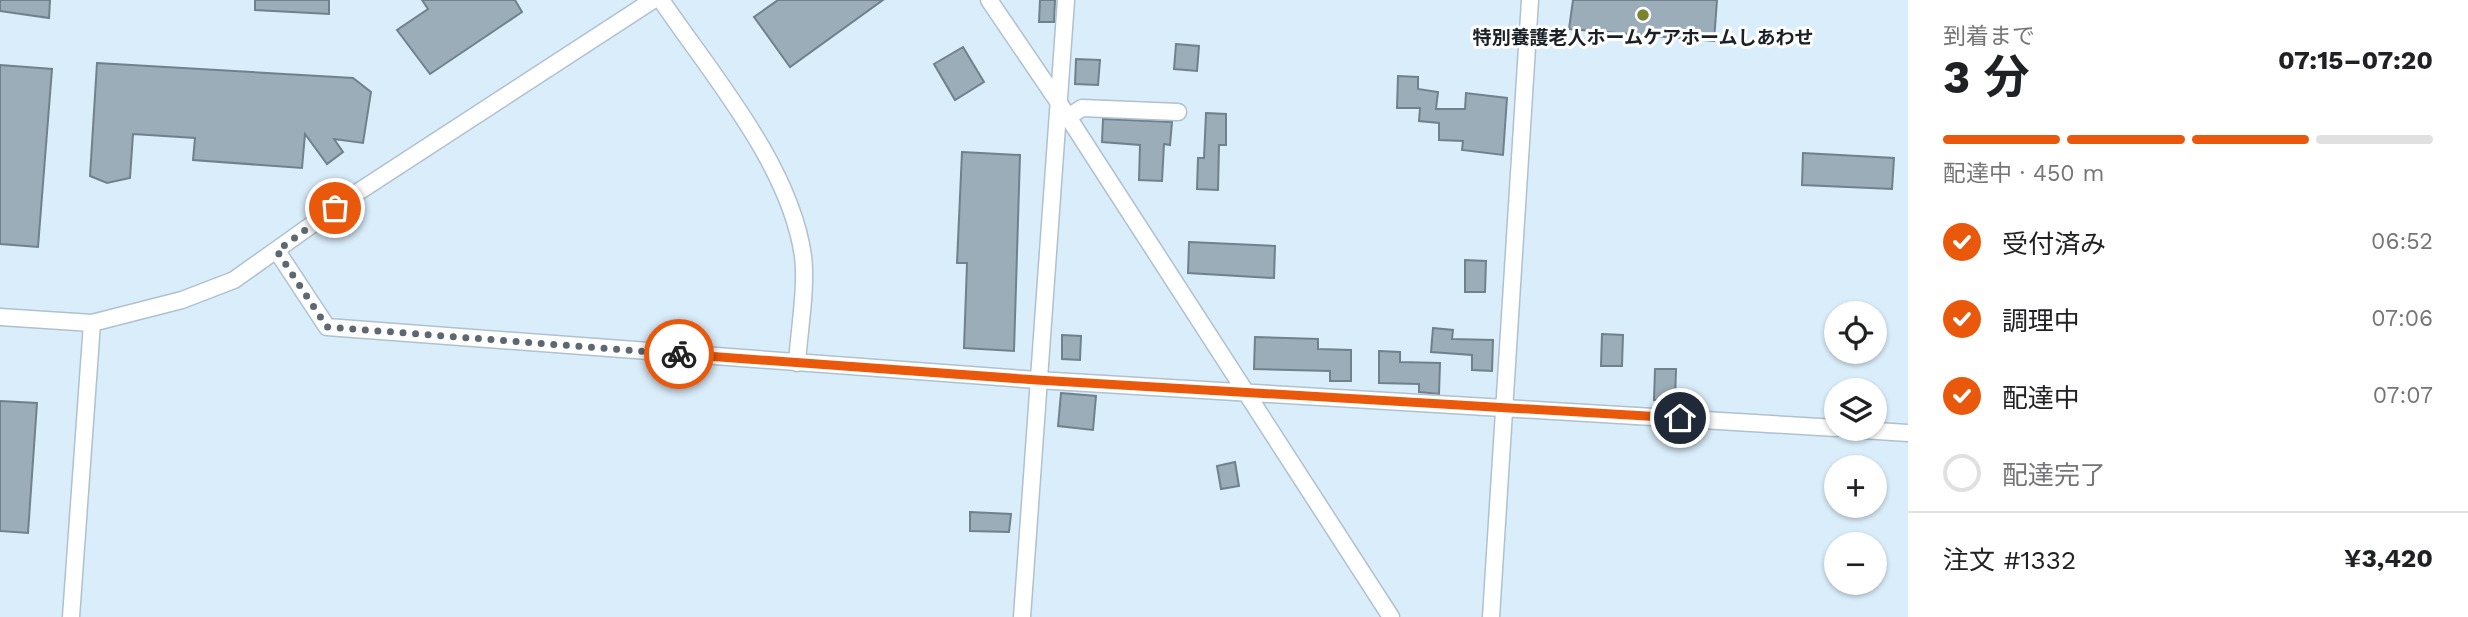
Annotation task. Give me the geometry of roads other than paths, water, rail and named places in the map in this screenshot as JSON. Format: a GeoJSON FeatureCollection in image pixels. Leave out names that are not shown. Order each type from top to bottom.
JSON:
{"type":"FeatureCollection","features":[{"type":"Feature","properties":{"kind":"street"},"geometry":{"type":"LineString","coordinates":[[0,317],[92,323],[182,300],[234,280],[355,194],[653,0]]}},
{"type":"Feature","properties":{"kind":"street"},"geometry":{"type":"LineString","coordinates":[[661,0],[766,155],[785,191],[796,224],[803,259],[797,363]]}},
{"type":"Feature","properties":{"kind":"street"},"geometry":{"type":"LineString","coordinates":[[989,0],[1064,110],[1391,617]]}},
{"type":"Feature","properties":{"kind":"street"},"geometry":{"type":"LineString","coordinates":[[1022,617],[1037,380],[1064,110],[1066,0]]}},
{"type":"Feature","properties":{"kind":"street"},"geometry":{"type":"LineString","coordinates":[[1491,617],[1530,0]]}},
{"type":"Feature","properties":{"kind":"street"},"geometry":{"type":"LineString","coordinates":[[1064,110],[1082,108],[1178,111]]}},
{"type":"Feature","properties":{"kind":"street"},"geometry":{"type":"LineString","coordinates":[[277,251],[327,327],[1037,380],[1824,427]]}},
{"type":"Feature","properties":{"kind":"street"},"geometry":{"type":"LineString","coordinates":[[71,617],[92,323]]}},
{"type":"Feature","properties":{"kind":"street"},"geometry":{"type":"LineString","coordinates":[[1887,432],[1908,433]]}},
{"type":"Feature","properties":{"kind":"place","name":"特別養護老人ホームケアホームしあわせ"},"geometry":{"type":"Point","coordinates":[1643,15]}}]}
